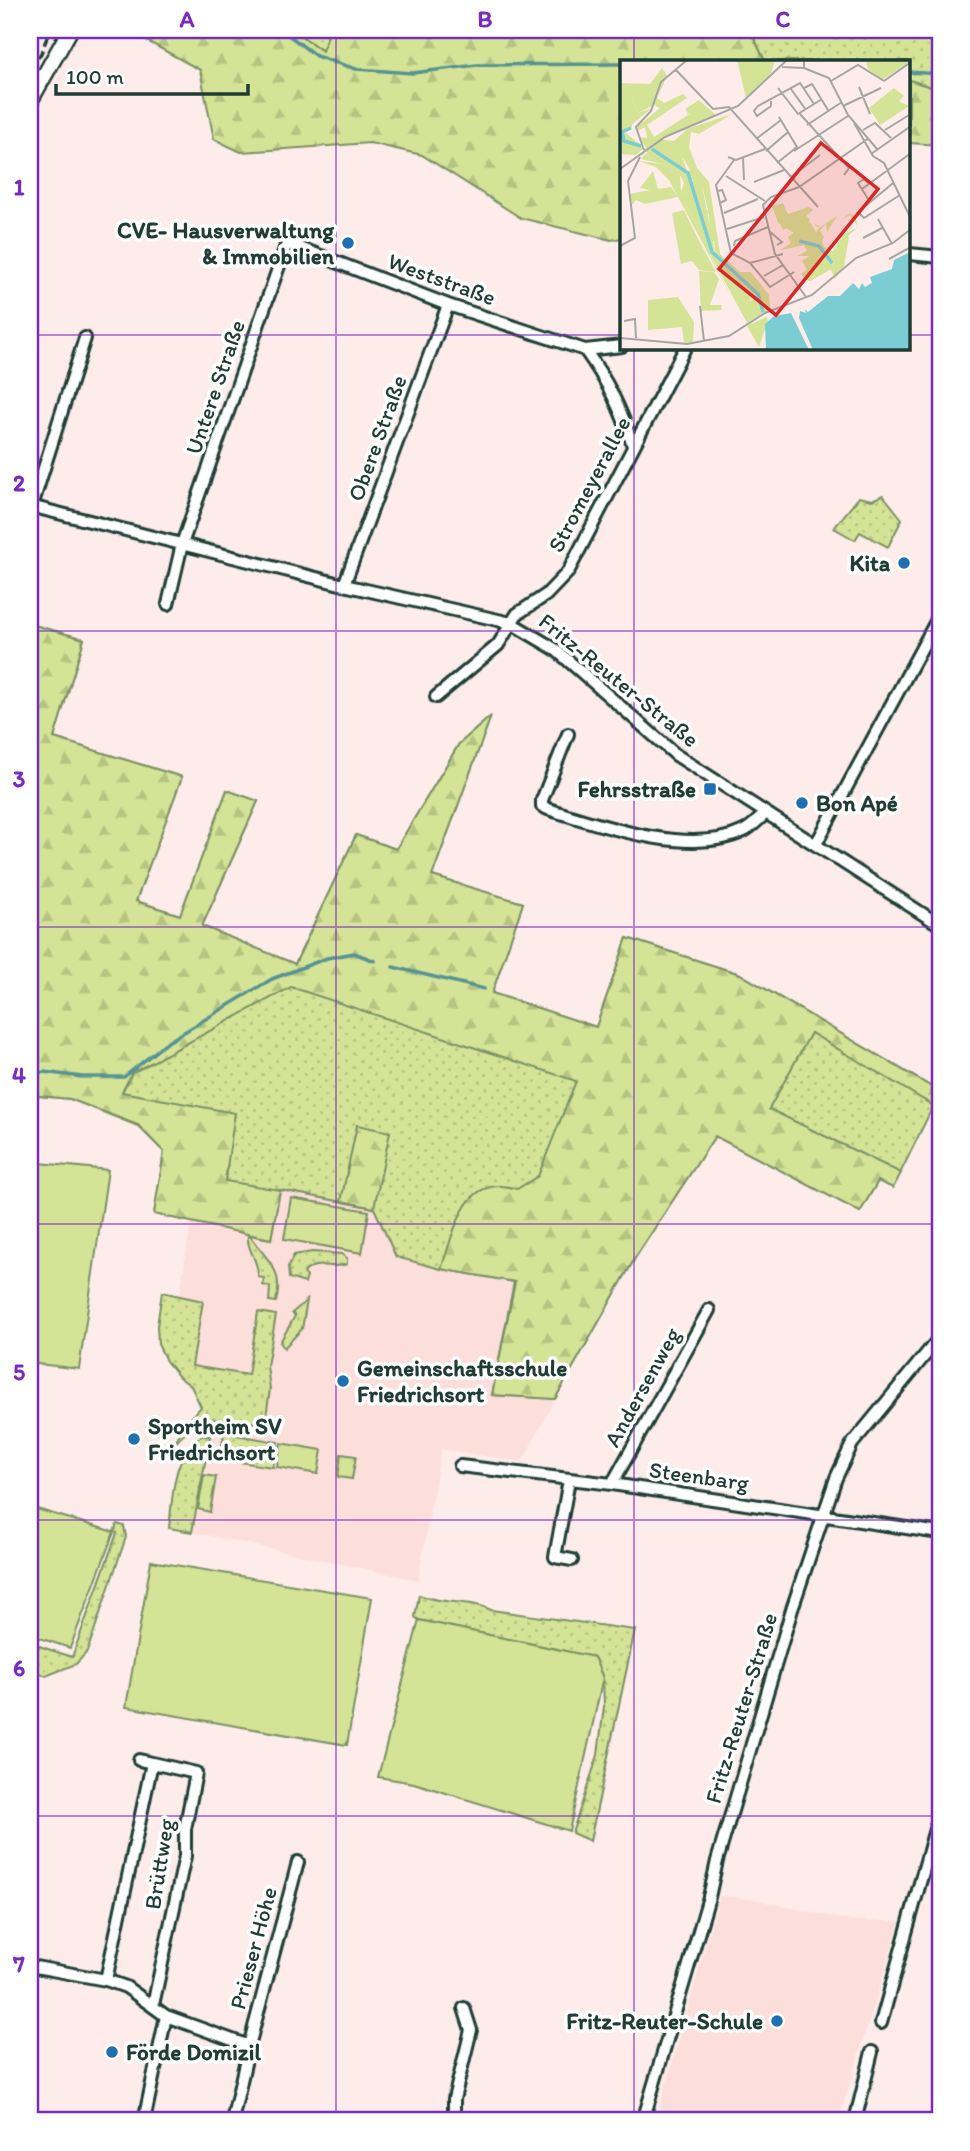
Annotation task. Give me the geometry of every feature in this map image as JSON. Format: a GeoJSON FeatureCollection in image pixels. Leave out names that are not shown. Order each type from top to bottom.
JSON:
{"type":"FeatureCollection","features":[{"type":"Feature","properties":{"kind":"street"},"geometry":{"type":"LineString","coordinates":[[30,101],[70,30]]}},
{"type":"Feature","properties":{"kind":"street","name":"Weststraße"},"geometry":{"type":"LineString","coordinates":[[286,243],[448,305],[585,350],[620,346]]}},
{"type":"Feature","properties":{"kind":"street","name":"Untere Straße"},"geometry":{"type":"LineString","coordinates":[[168,604],[182,544],[286,243]]}},
{"type":"Feature","properties":{"kind":"street"},"geometry":{"type":"LineString","coordinates":[[911,254],[940,257]]}},
{"type":"Feature","properties":{"kind":"street","name":"Obere Straße"},"geometry":{"type":"LineString","coordinates":[[344,584],[448,305]]}},
{"type":"Feature","properties":{"kind":"street"},"geometry":{"type":"LineString","coordinates":[[31,506],[85,338]]}},
{"type":"Feature","properties":{"kind":"street"},"geometry":{"type":"LineString","coordinates":[[585,350],[620,406],[633,446]]}},
{"type":"Feature","properties":{"kind":"street","name":"Stromeyerallee"},"geometry":{"type":"LineString","coordinates":[[436,697],[498,645],[511,623],[525,607],[546,595],[568,572],[684,350]]}},
{"type":"Feature","properties":{"kind":"street","name":"Fritz-Reuter-Straße"},"geometry":{"type":"LineString","coordinates":[[31,506],[511,623],[555,649],[676,755],[939,922]]}},
{"type":"Feature","properties":{"kind":"street"},"geometry":{"type":"LineString","coordinates":[[816,844],[940,614]]}},
{"type":"Feature","properties":{"kind":"street"},"geometry":{"type":"LineString","coordinates":[[568,734],[542,800],[542,806],[548,809],[619,831],[688,841],[720,840],[746,830],[765,814]]}},
{"type":"Feature","properties":{"kind":"street","name":"Andersenweg"},"geometry":{"type":"LineString","coordinates":[[612,1484],[709,1310]]}},
{"type":"Feature","properties":{"kind":"street","name":"Fritz-Reuter-Straße"},"geometry":{"type":"LineString","coordinates":[[643,2121],[717,1861],[823,1514],[852,1444],[940,1337]]}},
{"type":"Feature","properties":{"kind":"street","name":"Steenbarg"},"geometry":{"type":"LineString","coordinates":[[460,1466],[612,1484],[940,1533]]}},
{"type":"Feature","properties":{"kind":"street"},"geometry":{"type":"LineString","coordinates":[[569,1480],[555,1557],[572,1560]]}},
{"type":"Feature","properties":{"kind":"street","name":"Brüttweg"},"geometry":{"type":"LineString","coordinates":[[139,1760],[196,1773],[185,1829],[185,1856],[153,2005]]}},
{"type":"Feature","properties":{"kind":"street","name":"Brüttweg"},"geometry":{"type":"LineString","coordinates":[[106,1980],[152,1763]]}},
{"type":"Feature","properties":{"kind":"street"},"geometry":{"type":"LineString","coordinates":[[881,2023],[940,1811]]}},
{"type":"Feature","properties":{"kind":"street","name":"Prieser Höhe"},"geometry":{"type":"LineString","coordinates":[[232,2121],[298,1862]]}},
{"type":"Feature","properties":{"kind":"street"},"geometry":{"type":"LineString","coordinates":[[30,1966],[106,1980],[126,1987],[166,2016],[249,2046]]}},
{"type":"Feature","properties":{"kind":"street"},"geometry":{"type":"LineString","coordinates":[[458,2121],[454,2099],[471,2030],[464,2008]]}},
{"type":"Feature","properties":{"kind":"street"},"geometry":{"type":"LineString","coordinates":[[144,2121],[166,2016]]}},
{"type":"Feature","properties":{"kind":"street"},"geometry":{"type":"LineString","coordinates":[[855,2121],[872,2052]]}},
{"type":"Feature","properties":{"kind":"shaded area","name":"Gemeinschaftsschule Friedrichsort"},"geometry":{"type":"Polygon","coordinates":[[[280,1190],[374,1208],[441,1269],[515,1282],[492,1395],[555,1399],[522,1462],[441,1449],[418,1580],[192,1532],[211,1401],[178,1367],[175,1327],[191,1223],[271,1239],[280,1190]]]}},
{"type":"Feature","properties":{"kind":"shaded area","name":"Fritz-Reuter-Schule"},"geometry":{"type":"Polygon","coordinates":[[[720,1896],[752,1899],[851,1921],[900,1921],[838,2121],[656,2121],[720,1896]]]}},
{"type":"Feature","properties":{"kind":"green space"},"geometry":{"type":"Polygon","coordinates":[[[127,30],[293,30],[322,51],[330,30],[750,30],[765,60],[620,60],[620,238],[611,240],[521,218],[422,155],[370,143],[241,152],[214,139],[200,70],[127,30]]]}},
{"type":"Feature","properties":{"kind":"green space"},"geometry":{"type":"Polygon","coordinates":[[[293,30],[330,30],[323,51],[293,30]]]}},
{"type":"Feature","properties":{"kind":"green space"},"geometry":{"type":"Polygon","coordinates":[[[750,30],[940,30],[940,90],[911,81],[911,60],[765,60],[750,30]]]}},
{"type":"Feature","properties":{"kind":"green space"},"geometry":{"type":"Polygon","coordinates":[[[911,81],[940,90],[940,145],[911,143],[911,81]]]}},
{"type":"Feature","properties":{"kind":"green space"},"geometry":{"type":"Polygon","coordinates":[[[883,495],[902,519],[888,547],[860,532],[855,540],[834,528],[859,497],[872,500],[883,495]]]}},
{"type":"Feature","properties":{"kind":"green space"},"geometry":{"type":"Polygon","coordinates":[[[30,624],[84,639],[54,738],[182,777],[136,901],[180,915],[227,790],[258,801],[202,926],[295,964],[356,835],[396,849],[459,744],[491,716],[432,876],[523,903],[492,993],[596,1027],[627,938],[740,974],[940,1092],[893,1188],[878,1181],[860,1212],[715,1136],[635,1258],[555,1399],[492,1395],[514,1282],[441,1269],[396,1257],[374,1208],[280,1190],[271,1239],[249,1235],[276,1273],[276,1302],[269,1301],[270,1287],[263,1285],[264,1278],[258,1277],[248,1234],[154,1214],[164,1152],[138,1126],[70,1099],[30,1095],[30,624]]]}},
{"type":"Feature","properties":{"kind":"green space"},"geometry":{"type":"Polygon","coordinates":[[[30,624],[84,639],[54,738],[182,777],[136,901],[180,915],[227,790],[258,801],[202,926],[295,964],[356,835],[396,849],[459,744],[491,716],[432,876],[523,903],[492,993],[596,1027],[627,938],[740,974],[940,1092],[934,1106],[811,1033],[769,1109],[901,1173],[893,1188],[878,1181],[860,1212],[715,1136],[635,1258],[555,1399],[492,1395],[515,1282],[441,1269],[457,1223],[473,1197],[484,1189],[499,1186],[517,1189],[538,1176],[576,1081],[291,987],[132,1073],[122,1092],[235,1113],[225,1181],[280,1190],[271,1239],[154,1214],[164,1152],[138,1125],[70,1099],[30,1095],[30,624]]]}},
{"type":"Feature","properties":{"kind":"green space"},"geometry":{"type":"Polygon","coordinates":[[[357,1125],[390,1132],[374,1208],[341,1201],[357,1125]]]}},
{"type":"Feature","properties":{"kind":"green space"},"geometry":{"type":"Polygon","coordinates":[[[30,1162],[108,1170],[79,1369],[30,1363],[30,1162]]]}},
{"type":"Feature","properties":{"kind":"green space"},"geometry":{"type":"Polygon","coordinates":[[[291,1198],[369,1211],[362,1253],[284,1239],[291,1198]]]}},
{"type":"Feature","properties":{"kind":"green space"},"geometry":{"type":"Polygon","coordinates":[[[312,1252],[342,1254],[347,1258],[347,1264],[308,1269],[304,1273],[307,1277],[305,1283],[289,1278],[288,1267],[294,1255],[312,1252]]]}},
{"type":"Feature","properties":{"kind":"green space"},"geometry":{"type":"Polygon","coordinates":[[[162,1292],[203,1301],[192,1366],[248,1375],[258,1312],[276,1315],[267,1366],[270,1389],[265,1424],[226,1419],[204,1422],[194,1427],[173,1446],[185,1424],[201,1407],[191,1386],[179,1377],[166,1361],[158,1344],[157,1326],[162,1292]]]}},
{"type":"Feature","properties":{"kind":"green space"},"geometry":{"type":"Polygon","coordinates":[[[307,1300],[302,1329],[284,1348],[280,1342],[295,1316],[292,1313],[307,1300]]]}},
{"type":"Feature","properties":{"kind":"green space"},"geometry":{"type":"Polygon","coordinates":[[[224,1433],[278,1442],[273,1467],[220,1459],[224,1433]]]}},
{"type":"Feature","properties":{"kind":"green space"},"geometry":{"type":"Polygon","coordinates":[[[202,1436],[210,1436],[192,1532],[169,1528],[179,1464],[192,1444],[202,1436]]]}},
{"type":"Feature","properties":{"kind":"green space"},"geometry":{"type":"Polygon","coordinates":[[[281,1443],[322,1450],[318,1474],[277,1467],[281,1443]]]}},
{"type":"Feature","properties":{"kind":"green space"},"geometry":{"type":"Polygon","coordinates":[[[341,1454],[356,1456],[352,1479],[338,1477],[341,1454]]]}},
{"type":"Feature","properties":{"kind":"green space"},"geometry":{"type":"Polygon","coordinates":[[[204,1475],[216,1477],[210,1512],[198,1509],[204,1475]]]}},
{"type":"Feature","properties":{"kind":"green space"},"geometry":{"type":"Polygon","coordinates":[[[30,1507],[114,1532],[70,1648],[30,1635],[30,1507]]]}},
{"type":"Feature","properties":{"kind":"green space"},"geometry":{"type":"Polygon","coordinates":[[[117,1524],[124,1526],[126,1537],[87,1652],[76,1664],[46,1676],[30,1667],[30,1643],[72,1657],[117,1533],[114,1532],[117,1524]]]}},
{"type":"Feature","properties":{"kind":"green space"},"geometry":{"type":"Polygon","coordinates":[[[151,1561],[372,1598],[347,1745],[126,1707],[151,1561]]]}},
{"type":"Feature","properties":{"kind":"green space"},"geometry":{"type":"Polygon","coordinates":[[[419,1595],[474,1604],[491,1610],[635,1630],[590,1841],[572,1833],[598,1755],[604,1706],[603,1678],[594,1657],[419,1620],[415,1617],[419,1595]]]}},
{"type":"Feature","properties":{"kind":"green space"},"geometry":{"type":"Polygon","coordinates":[[[419,1620],[594,1657],[603,1678],[569,1831],[414,1783],[378,1777],[419,1620]]]}},
{"type":"Feature","properties":{"kind":"waterway"},"geometry":{"type":"LineString","coordinates":[[282,30],[316,56],[356,69],[413,73],[477,65],[620,64]]}},
{"type":"Feature","properties":{"kind":"waterway"},"geometry":{"type":"LineString","coordinates":[[911,72],[940,74]]}},
{"type":"Feature","properties":{"kind":"waterway"},"geometry":{"type":"LineString","coordinates":[[30,1074],[44,1072],[82,1077],[124,1077],[166,1043],[272,979],[327,958],[354,953],[375,961]]}},
{"type":"Feature","properties":{"kind":"waterway"},"geometry":{"type":"LineString","coordinates":[[393,967],[484,989]]}},
{"type":"Feature","properties":{"kind":"railway"},"geometry":{"type":"LineString","coordinates":[[30,71],[50,30]]}},
{"type":"Feature","properties":{"kind":"place","name":"CVE- Hausverwaltung & Immobilien"},"geometry":{"type":"Point","coordinates":[348,243]}},
{"type":"Feature","properties":{"kind":"place","name":"Kita"},"geometry":{"type":"Point","coordinates":[904,563]}},
{"type":"Feature","properties":{"kind":"place","name":"Fehrsstraße"},"geometry":{"type":"Point","coordinates":[710,789]}},
{"type":"Feature","properties":{"kind":"place","name":"Bon Apé"},"geometry":{"type":"Point","coordinates":[802,803]}},
{"type":"Feature","properties":{"kind":"place","name":"Gemeinschaftsschule Friedrichsort"},"geometry":{"type":"Point","coordinates":[343,1381]}},
{"type":"Feature","properties":{"kind":"place","name":"Sportheim SV Friedrichsort"},"geometry":{"type":"Point","coordinates":[134,1439]}},
{"type":"Feature","properties":{"kind":"place","name":"Fritz-Reuter-Schule"},"geometry":{"type":"Point","coordinates":[777,2021]}},
{"type":"Feature","properties":{"kind":"place","name":"Förde Domizil"},"geometry":{"type":"Point","coordinates":[112,2052]}}]}
